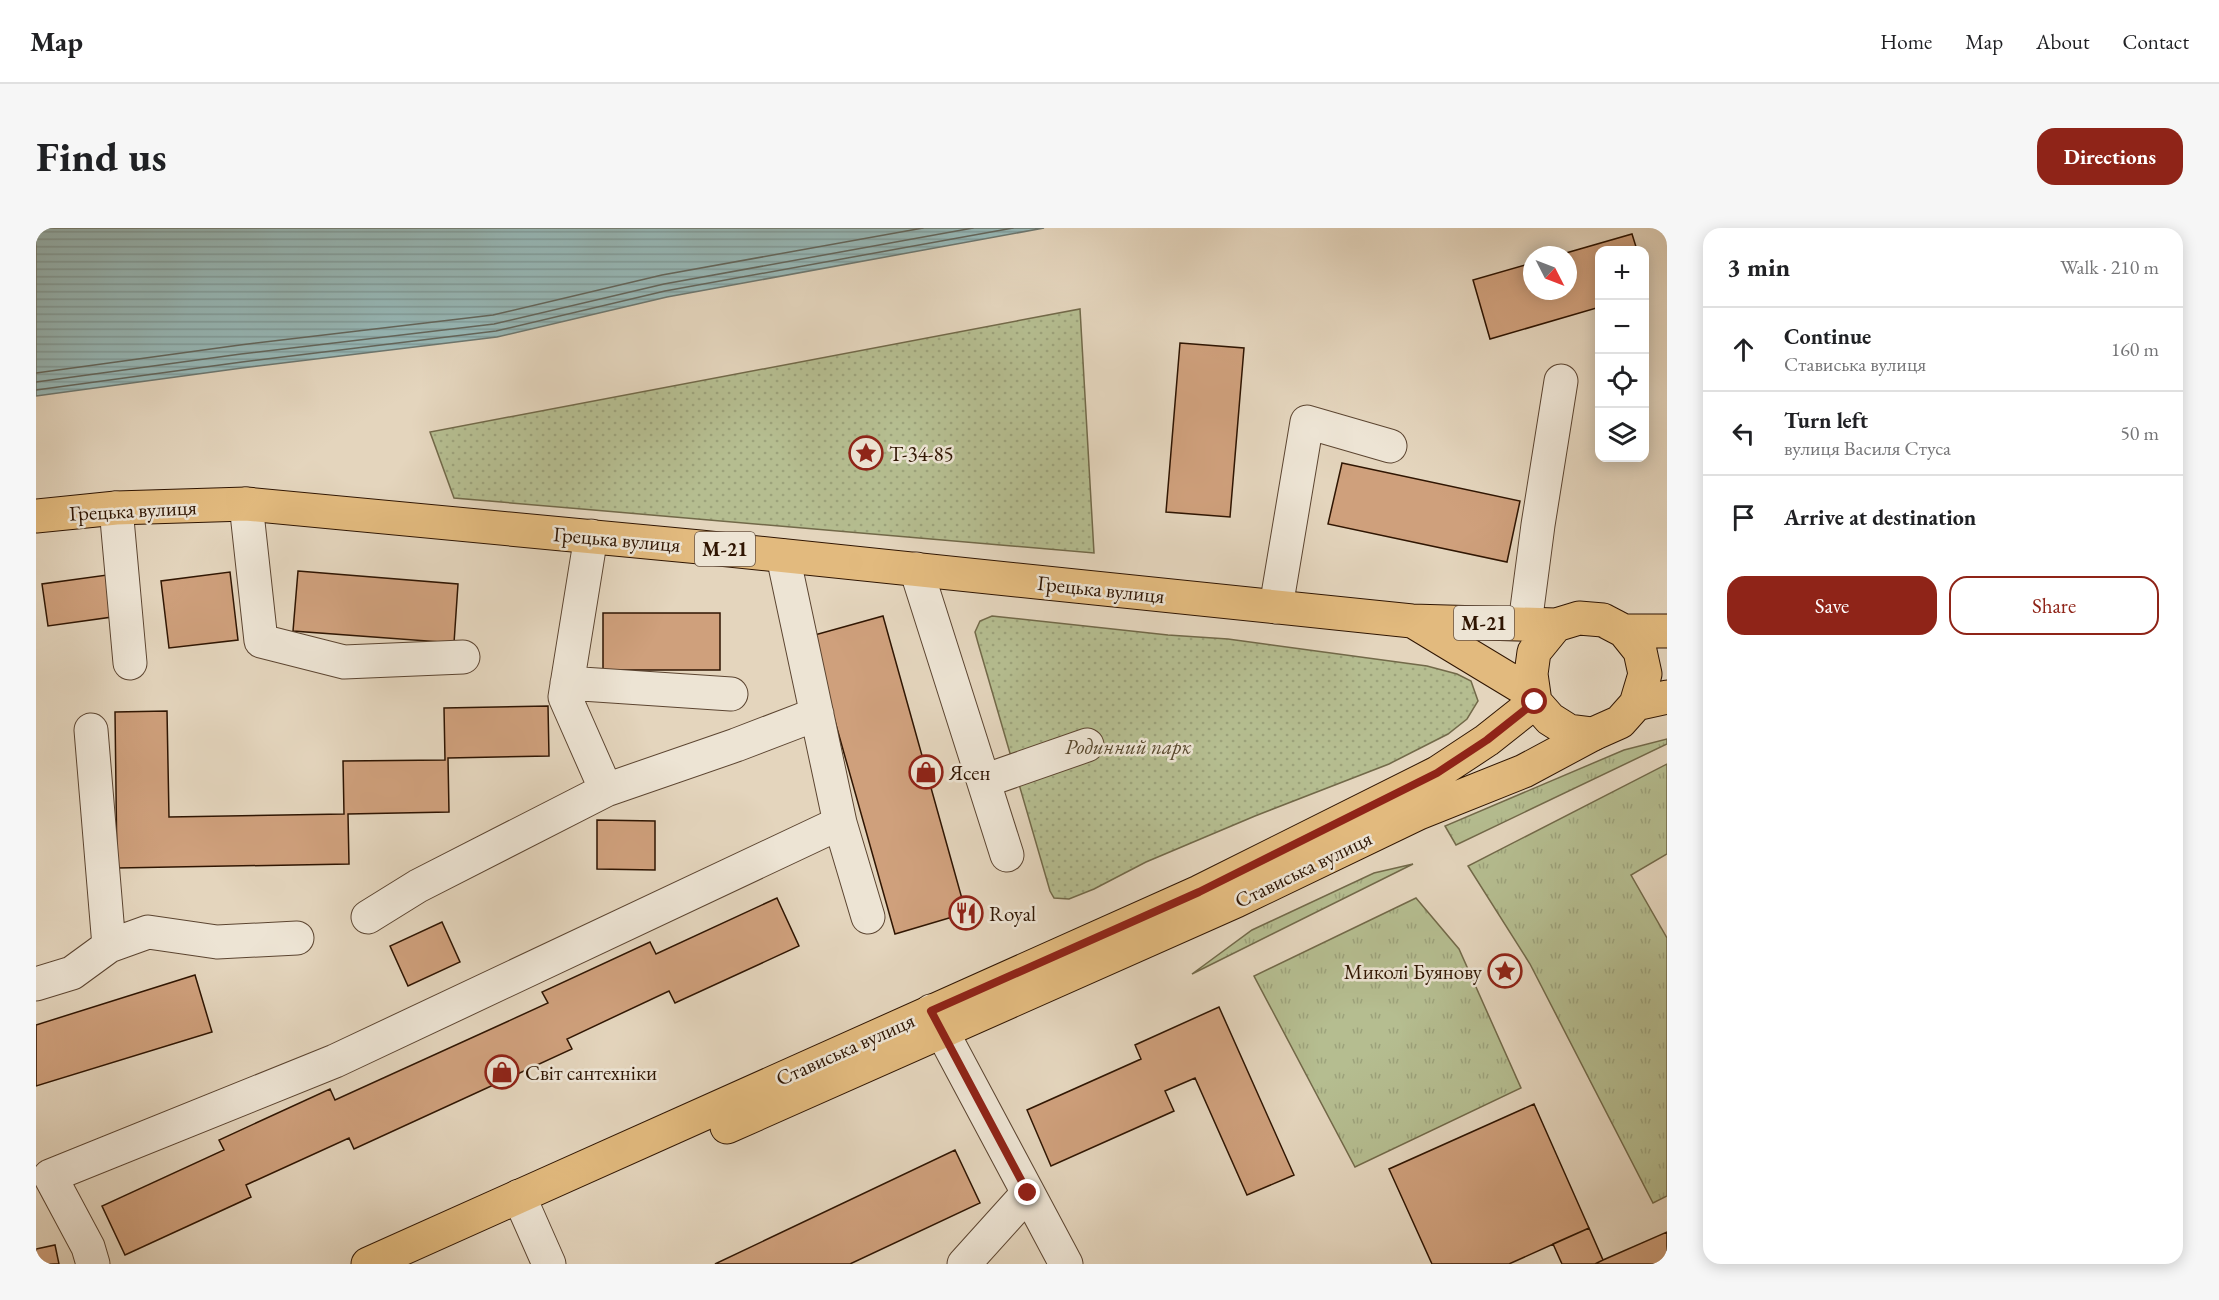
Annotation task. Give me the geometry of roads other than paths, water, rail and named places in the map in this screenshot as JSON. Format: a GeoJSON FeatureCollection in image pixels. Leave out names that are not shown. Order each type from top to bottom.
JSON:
{"type":"FeatureCollection","features":[{"type":"Feature","properties":{"kind":"main road","name":"Грецька вулиця"},"geometry":{"type":"LineString","coordinates":[[36,516],[116,508],[246,504],[783,555],[1412,621],[1540,625]]}},
{"type":"Feature","properties":{"kind":"main road","name":"М-21"},"geometry":{"type":"LineString","coordinates":[[1579,618],[1604,620],[1624,632],[1640,651],[1651,701],[1620,722],[1593,734],[1569,730],[1550,719],[1534,698],[1531,674],[1540,625],[1579,618]]}},
{"type":"Feature","properties":{"kind":"main road","name":"Грецька вулиця"},"geometry":{"type":"LineString","coordinates":[[1412,621],[1534,698]]}},
{"type":"Feature","properties":{"kind":"main road","name":"М-21"},"geometry":{"type":"LineString","coordinates":[[1624,632],[1667,631]]}},
{"type":"Feature","properties":{"kind":"main road","name":"Стависька вулиця"},"geometry":{"type":"LineString","coordinates":[[937,1022],[1437,773],[1487,740],[1534,698]]}},
{"type":"Feature","properties":{"kind":"main road","name":"Стависька вулиця"},"geometry":{"type":"LineString","coordinates":[[368,1264],[523,1206],[937,1022],[1236,901],[1419,813],[1524,771],[1593,734]]}},
{"type":"Feature","properties":{"kind":"main road","name":"Стависька вулиця"},"geometry":{"type":"LineString","coordinates":[[418,1264],[523,1206]]}},
{"type":"Feature","properties":{"kind":"street"},"geometry":{"type":"LineString","coordinates":[[1540,625],[1538,525],[1561,381]]}},
{"type":"Feature","properties":{"kind":"street"},"geometry":{"type":"LineString","coordinates":[[1276,607],[1307,422],[1390,446]]}},
{"type":"Feature","properties":{"kind":"street"},"geometry":{"type":"LineString","coordinates":[[246,504],[261,641],[344,662],[463,657]]}},
{"type":"Feature","properties":{"kind":"street"},"geometry":{"type":"LineString","coordinates":[[116,508],[130,663]]}},
{"type":"Feature","properties":{"kind":"street"},"geometry":{"type":"LineString","coordinates":[[591,536],[565,697],[606,790]]}},
{"type":"Feature","properties":{"kind":"street"},"geometry":{"type":"LineString","coordinates":[[783,555],[840,823],[868,917]]}},
{"type":"Feature","properties":{"kind":"street"},"geometry":{"type":"LineString","coordinates":[[916,569],[1007,855]]}},
{"type":"Feature","properties":{"kind":"street"},"geometry":{"type":"LineString","coordinates":[[567,683],[731,694]]}},
{"type":"Feature","properties":{"kind":"street"},"geometry":{"type":"LineString","coordinates":[[368,917],[418,886],[606,790],[817,714]]}},
{"type":"Feature","properties":{"kind":"street"},"geometry":{"type":"LineString","coordinates":[[91,730],[109,946]]}},
{"type":"Feature","properties":{"kind":"street"},"geometry":{"type":"LineString","coordinates":[[984,781],[1086,745]]}},
{"type":"Feature","properties":{"kind":"street"},"geometry":{"type":"LineString","coordinates":[[93,1264],[88,1247],[50,1176],[335,1061],[840,823]]}},
{"type":"Feature","properties":{"kind":"street"},"geometry":{"type":"LineString","coordinates":[[36,984],[72,973],[109,946],[148,932],[217,942],[297,938]]}},
{"type":"Feature","properties":{"kind":"street"},"geometry":{"type":"LineString","coordinates":[[937,1022],[1066,1264]]}},
{"type":"Feature","properties":{"kind":"street"},"geometry":{"type":"LineString","coordinates":[[964,1264],[1028,1193]]}},
{"type":"Feature","properties":{"kind":"street"},"geometry":{"type":"LineString","coordinates":[[523,1206],[549,1264]]}},
{"type":"Feature","properties":{"kind":"water"},"geometry":{"type":"Polygon","coordinates":[[[36,228],[1044,228],[667,297],[497,337],[36,396],[36,228]]]}},
{"type":"Feature","properties":{"kind":"place","name":"Т-34-85"},"geometry":{"type":"Point","coordinates":[866,453]}},
{"type":"Feature","properties":{"kind":"place","name":"Ясен"},"geometry":{"type":"Point","coordinates":[926,772]}},
{"type":"Feature","properties":{"kind":"place","name":"Royal"},"geometry":{"type":"Point","coordinates":[966,913]}},
{"type":"Feature","properties":{"kind":"place","name":"Миколі Буянову"},"geometry":{"type":"Point","coordinates":[1505,971]}},
{"type":"Feature","properties":{"kind":"place","name":"Світ сантехніки"},"geometry":{"type":"Point","coordinates":[502,1072]}},
{"type":"Feature","properties":{"kind":"park label","name":"Родинний парк"},"geometry":{"type":"Point","coordinates":[1128,746]}}]}
